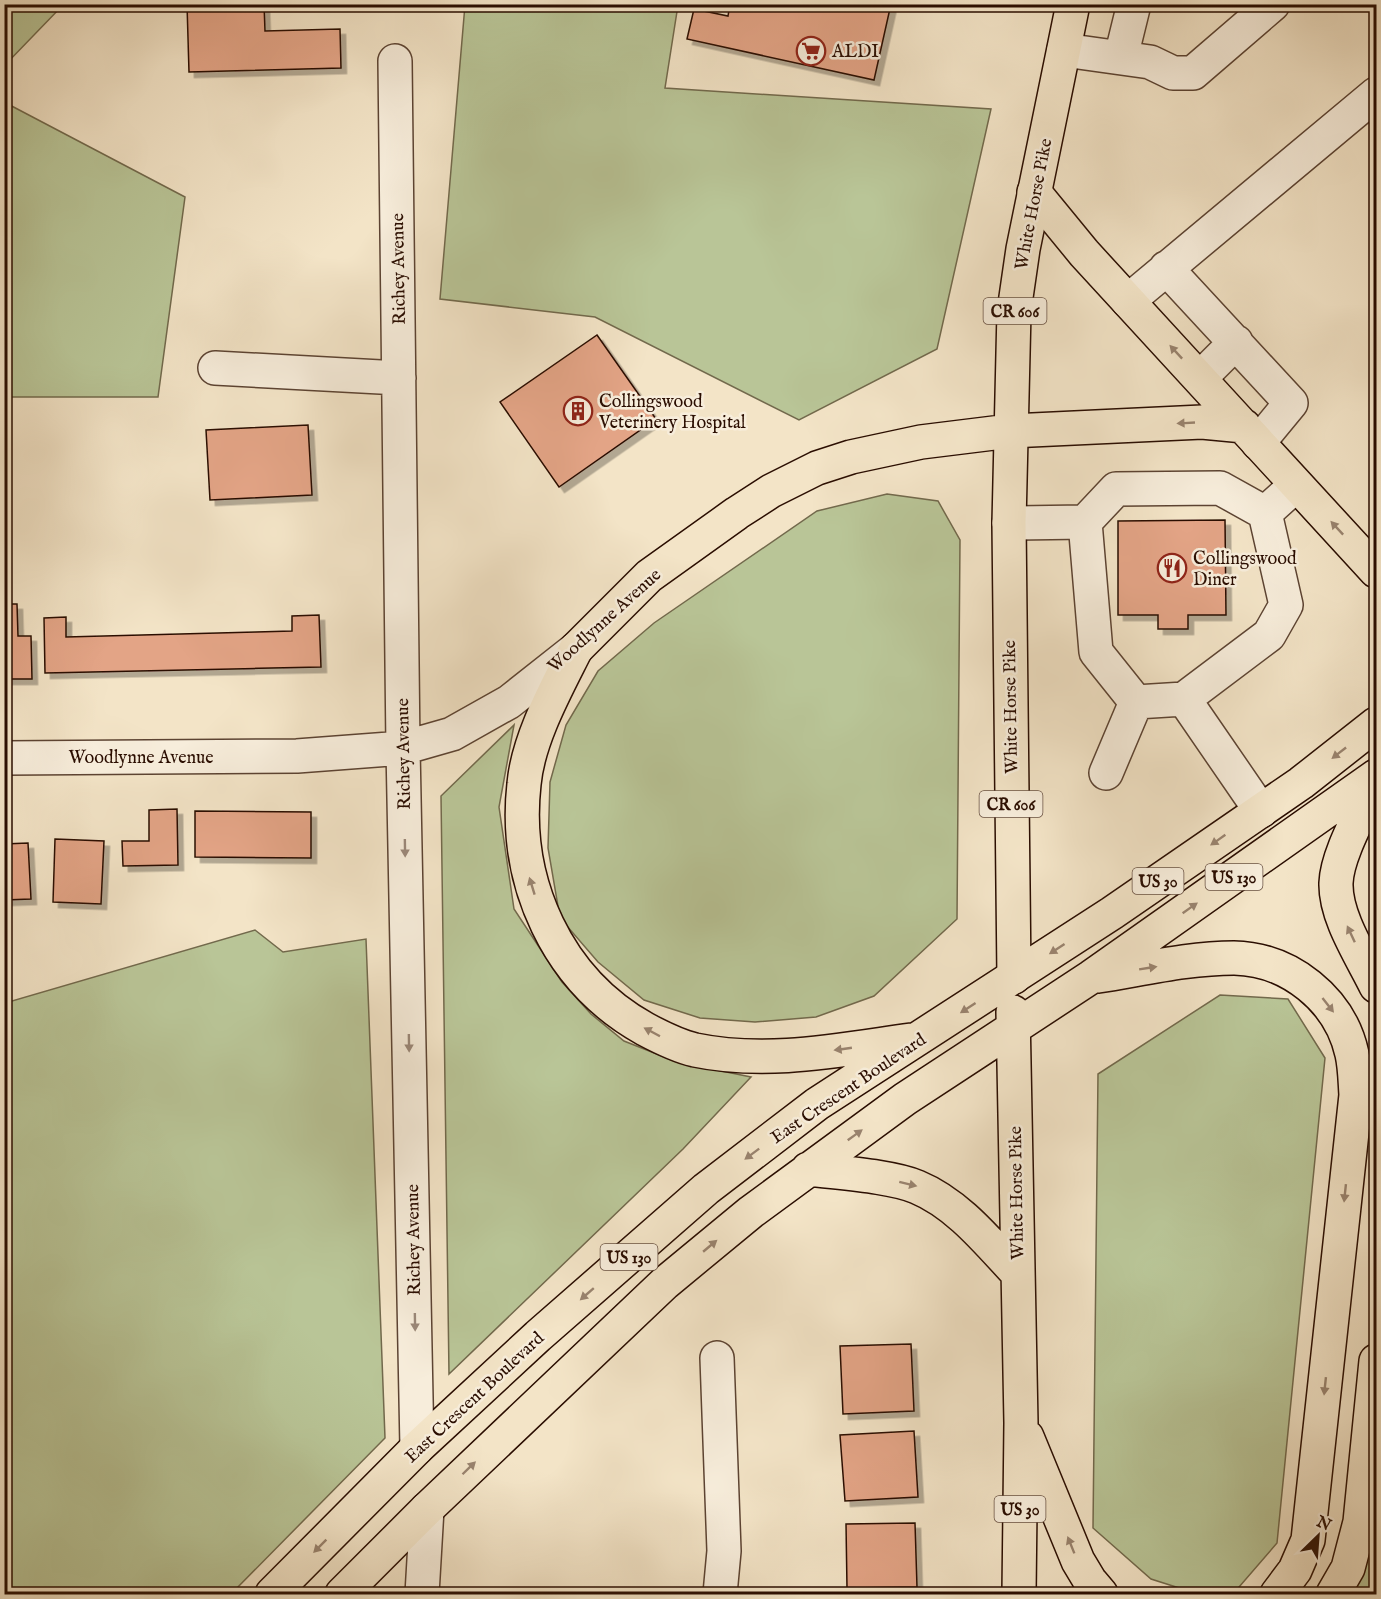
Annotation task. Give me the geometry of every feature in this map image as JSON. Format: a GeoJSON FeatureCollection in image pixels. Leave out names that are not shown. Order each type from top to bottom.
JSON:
{"type":"FeatureCollection","features":[{"type":"Feature","properties":{"kind":"main road","name":"White Horse Pike"},"geometry":{"type":"LineString","coordinates":[[1019,1594],[1021,1423],[1013,1028],[1009,523],[1014,311],[1023,249],[1073,4]]}},
{"type":"Feature","properties":{"kind":"main road"},"geometry":{"type":"LineString","coordinates":[[1034,192],[1084,253],[1377,571]]}},
{"type":"Feature","properties":{"kind":"main road","name":"Woodlynne Avenue"},"geometry":{"type":"LineString","coordinates":[[576,649],[649,576],[737,513],[771,491],[817,468],[851,457],[921,442],[1010,430],[1202,422],[1251,435]]}},
{"type":"Feature","properties":{"kind":"main road"},"geometry":{"type":"LineString","coordinates":[[576,649],[547,708],[534,741],[524,782],[522,824],[528,872],[550,933],[571,964],[596,994],[626,1018],[658,1036],[693,1049],[739,1056],[801,1055],[921,1038]]}},
{"type":"Feature","properties":{"kind":"main road","name":"East Crescent Boulevard"},"geometry":{"type":"LineString","coordinates":[[272,1594],[417,1448],[538,1336],[706,1190],[817,1104],[1112,913],[1301,783],[1377,724]]}},
{"type":"Feature","properties":{"kind":"main road","name":"US 130"},"geometry":{"type":"LineString","coordinates":[[342,1594],[427,1509],[665,1283],[751,1212],[905,1099],[1090,977],[1377,776]]}},
{"type":"Feature","properties":{"kind":"main road"},"geometry":{"type":"LineString","coordinates":[[1377,780],[1343,854],[1336,884],[1339,904],[1347,927],[1377,986]]}},
{"type":"Feature","properties":{"kind":"main road"},"geometry":{"type":"LineString","coordinates":[[1090,977],[1211,959],[1247,959],[1273,965],[1299,977],[1315,989],[1344,1028],[1352,1053],[1356,1095],[1311,1521],[1308,1540],[1295,1570],[1277,1594]]}},
{"type":"Feature","properties":{"kind":"main road"},"geometry":{"type":"LineString","coordinates":[[808,1169],[916,1186],[940,1198],[973,1226],[1018,1274]]}},
{"type":"Feature","properties":{"kind":"main road"},"geometry":{"type":"LineString","coordinates":[[1333,1594],[1348,1568],[1360,1522],[1377,1360]]}},
{"type":"Feature","properties":{"kind":"main road"},"geometry":{"type":"LineString","coordinates":[[1021,1423],[1078,1561],[1101,1594]]}},
{"type":"Feature","properties":{"kind":"street"},"geometry":{"type":"LineString","coordinates":[[1121,57],[1134,4]]}},
{"type":"Feature","properties":{"kind":"street"},"geometry":{"type":"LineString","coordinates":[[1064,50],[1150,62],[1173,73],[1193,73],[1273,4]]}},
{"type":"Feature","properties":{"kind":"street","name":"Richey Avenue"},"geometry":{"type":"LineString","coordinates":[[395,61],[403,748],[417,1448]]}},
{"type":"Feature","properties":{"kind":"street"},"geometry":{"type":"LineString","coordinates":[[1128,301],[1377,94]]}},
{"type":"Feature","properties":{"kind":"street"},"geometry":{"type":"LineString","coordinates":[[1166,268],[1291,403],[1251,435]]}},
{"type":"Feature","properties":{"kind":"street"},"geometry":{"type":"LineString","coordinates":[[1200,378],[1236,342]]}},
{"type":"Feature","properties":{"kind":"street"},"geometry":{"type":"LineString","coordinates":[[215,368],[399,378]]}},
{"type":"Feature","properties":{"kind":"street"},"geometry":{"type":"LineString","coordinates":[[1265,513],[1296,485]]}},
{"type":"Feature","properties":{"kind":"street"},"geometry":{"type":"LineString","coordinates":[[1009,523],[1084,522],[1116,489],[1220,488],[1265,513],[1286,605],[1269,635],[1184,699],[1136,702]]}},
{"type":"Feature","properties":{"kind":"street"},"geometry":{"type":"LineString","coordinates":[[1084,522],[1096,652],[1136,702]]}},
{"type":"Feature","properties":{"kind":"street","name":"Woodlynne Avenue"},"geometry":{"type":"LineString","coordinates":[[4,758],[297,756],[403,748],[452,734],[499,708],[576,649]]}},
{"type":"Feature","properties":{"kind":"street"},"geometry":{"type":"LineString","coordinates":[[1184,699],[1261,811]]}},
{"type":"Feature","properties":{"kind":"street"},"geometry":{"type":"LineString","coordinates":[[1106,773],[1136,702]]}},
{"type":"Feature","properties":{"kind":"street"},"geometry":{"type":"LineString","coordinates":[[717,1358],[724,1551],[720,1594]]}},
{"type":"Feature","properties":{"kind":"street"},"geometry":{"type":"LineString","coordinates":[[422,1594],[427,1509]]}},
{"type":"Feature","properties":{"kind":"green space"},"geometry":{"type":"Polygon","coordinates":[[[4,5],[63,5],[5,65],[4,5]]]}},
{"type":"Feature","properties":{"kind":"green space"},"geometry":{"type":"Polygon","coordinates":[[[465,5],[678,5],[665,88],[991,109],[937,349],[799,420],[595,317],[440,299],[465,5]]]}},
{"type":"Feature","properties":{"kind":"green space"},"geometry":{"type":"Polygon","coordinates":[[[4,102],[185,197],[158,397],[5,397],[4,102]]]}},
{"type":"Feature","properties":{"kind":"green space"},"geometry":{"type":"Polygon","coordinates":[[[887,494],[938,501],[960,540],[957,919],[874,996],[816,1017],[755,1022],[700,1018],[644,1000],[598,962],[560,918],[548,848],[550,782],[566,725],[598,671],[654,623],[817,511],[887,494]]]}},
{"type":"Feature","properties":{"kind":"green space"},"geometry":{"type":"Polygon","coordinates":[[[514,725],[499,807],[514,909],[562,982],[591,1014],[624,1041],[677,1062],[751,1077],[683,1149],[449,1374],[441,796],[514,725]]]}},
{"type":"Feature","properties":{"kind":"green space"},"geometry":{"type":"Polygon","coordinates":[[[255,930],[283,952],[366,939],[385,1438],[231,1594],[5,1594],[5,1003],[255,930]]]}},
{"type":"Feature","properties":{"kind":"green space"},"geometry":{"type":"Polygon","coordinates":[[[1220,995],[1288,999],[1325,1058],[1277,1543],[1233,1594],[1198,1594],[1151,1579],[1093,1528],[1098,1074],[1220,995]]]}},
{"type":"Feature","properties":{"kind":"green space"},"geometry":{"type":"Polygon","coordinates":[[[1376,1538],[1376,1594],[1353,1594],[1376,1538]]]}},
{"type":"Feature","properties":{"kind":"building"},"geometry":{"type":"Polygon","coordinates":[[[187,4],[264,4],[265,31],[340,29],[341,68],[189,72],[187,4]]]}},
{"type":"Feature","properties":{"kind":"building","name":"ALDI"},"geometry":{"type":"Polygon","coordinates":[[[730,4],[891,4],[874,80],[687,39],[694,9],[728,16],[730,4]]]}},
{"type":"Feature","properties":{"kind":"building","name":"Collingswood Veterinery Hospital"},"geometry":{"type":"Polygon","coordinates":[[[597,335],[656,419],[559,487],[500,402],[597,335]]]}},
{"type":"Feature","properties":{"kind":"building"},"geometry":{"type":"Polygon","coordinates":[[[308,425],[312,495],[210,500],[206,430],[308,425]]]}},
{"type":"Feature","properties":{"kind":"building","name":"Collingswood Diner"},"geometry":{"type":"Polygon","coordinates":[[[1225,520],[1226,615],[1188,615],[1188,629],[1158,629],[1158,615],[1118,615],[1118,521],[1225,520]]]}},
{"type":"Feature","properties":{"kind":"building"},"geometry":{"type":"Polygon","coordinates":[[[4,604],[17,604],[18,636],[31,636],[32,679],[4,679],[4,604]]]}},
{"type":"Feature","properties":{"kind":"building"},"geometry":{"type":"Polygon","coordinates":[[[319,615],[321,667],[45,673],[44,618],[66,617],[66,637],[292,631],[292,616],[319,615]]]}},
{"type":"Feature","properties":{"kind":"building"},"geometry":{"type":"Polygon","coordinates":[[[177,809],[178,865],[123,866],[122,841],[149,841],[149,810],[177,809]]]}},
{"type":"Feature","properties":{"kind":"building"},"geometry":{"type":"Polygon","coordinates":[[[195,811],[311,812],[311,858],[195,857],[195,811]]]}},
{"type":"Feature","properties":{"kind":"building"},"geometry":{"type":"Polygon","coordinates":[[[55,839],[104,841],[101,904],[53,902],[55,839]]]}},
{"type":"Feature","properties":{"kind":"building"},"geometry":{"type":"Polygon","coordinates":[[[28,843],[31,899],[4,900],[4,844],[28,843]]]}},
{"type":"Feature","properties":{"kind":"building"},"geometry":{"type":"Polygon","coordinates":[[[911,1344],[914,1411],[843,1414],[840,1346],[911,1344]]]}},
{"type":"Feature","properties":{"kind":"building"},"geometry":{"type":"Polygon","coordinates":[[[914,1431],[918,1497],[845,1501],[840,1435],[914,1431]]]}},
{"type":"Feature","properties":{"kind":"building"},"geometry":{"type":"Polygon","coordinates":[[[915,1523],[917,1587],[847,1588],[846,1524],[915,1523]]]}},
{"type":"Feature","properties":{"kind":"place","name":"ALDI"},"geometry":{"type":"Point","coordinates":[811,51]}},
{"type":"Feature","properties":{"kind":"place","name":"Collingswood Veterinery Hospital"},"geometry":{"type":"Point","coordinates":[578,411]}},
{"type":"Feature","properties":{"kind":"place","name":"Collingswood Diner"},"geometry":{"type":"Point","coordinates":[1172,568]}}]}
